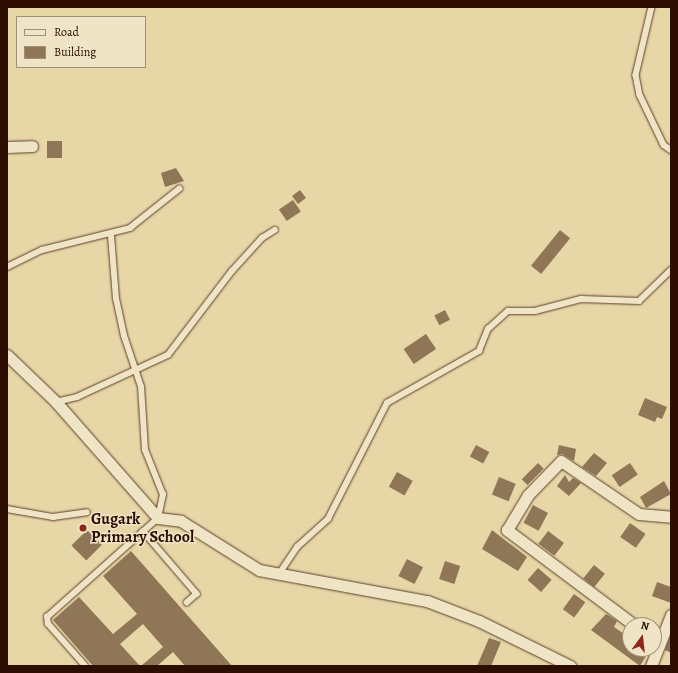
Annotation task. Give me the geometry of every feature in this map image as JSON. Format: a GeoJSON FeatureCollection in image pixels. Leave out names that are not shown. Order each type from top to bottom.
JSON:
{"type":"FeatureCollection","features":[{"type":"Feature","properties":{"kind":"street"},"geometry":{"type":"LineString","coordinates":[[7,147],[32,146]]}},
{"type":"Feature","properties":{"kind":"street"},"geometry":{"type":"LineString","coordinates":[[7,355],[56,402],[158,518],[181,521],[259,570],[427,601],[479,620],[570,666]]}},
{"type":"Feature","properties":{"kind":"street"},"geometry":{"type":"LineString","coordinates":[[623,617],[506,530],[528,495],[561,461],[639,514],[671,517]]}},
{"type":"Feature","properties":{"kind":"street"},"geometry":{"type":"LineString","coordinates":[[662,631],[671,615]]}},
{"type":"Feature","properties":{"kind":"lane"},"geometry":{"type":"LineString","coordinates":[[652,7],[636,75],[640,95],[664,145],[671,150]]}},
{"type":"Feature","properties":{"kind":"lane"},"geometry":{"type":"LineString","coordinates":[[7,268],[42,250],[111,235],[142,221],[179,189]]}},
{"type":"Feature","properties":{"kind":"lane"},"geometry":{"type":"LineString","coordinates":[[56,402],[77,398],[168,355],[232,271],[262,238],[275,230]]}},
{"type":"Feature","properties":{"kind":"lane"},"geometry":{"type":"LineString","coordinates":[[85,666],[48,624],[47,617],[158,518],[163,495],[145,450],[137,370],[124,336],[116,299],[111,235]]}},
{"type":"Feature","properties":{"kind":"lane"},"geometry":{"type":"LineString","coordinates":[[279,574],[296,547],[328,519],[387,403],[479,351],[488,329],[508,311],[535,311],[581,299],[639,301],[671,270]]}},
{"type":"Feature","properties":{"kind":"lane"},"geometry":{"type":"LineString","coordinates":[[7,509],[53,517],[87,512]]}},
{"type":"Feature","properties":{"kind":"lane"},"geometry":{"type":"LineString","coordinates":[[143,531],[197,594],[187,603]]}},
{"type":"Feature","properties":{"kind":"building"},"geometry":{"type":"Polygon","coordinates":[[[47,141],[62,141],[62,158],[47,158],[47,141]]]}},
{"type":"Feature","properties":{"kind":"building"},"geometry":{"type":"Polygon","coordinates":[[[176,168],[184,181],[165,187],[161,173],[176,168]]]}},
{"type":"Feature","properties":{"kind":"building"},"geometry":{"type":"Polygon","coordinates":[[[300,190],[306,198],[298,204],[292,196],[300,190]]]}},
{"type":"Feature","properties":{"kind":"building"},"geometry":{"type":"Polygon","coordinates":[[[293,200],[301,212],[287,221],[279,210],[293,200]]]}},
{"type":"Feature","properties":{"kind":"building"},"geometry":{"type":"Polygon","coordinates":[[[560,230],[570,238],[541,274],[531,266],[560,230]]]}},
{"type":"Feature","properties":{"kind":"building"},"geometry":{"type":"Polygon","coordinates":[[[445,310],[450,320],[439,325],[434,315],[445,310]]]}},
{"type":"Feature","properties":{"kind":"building"},"geometry":{"type":"Polygon","coordinates":[[[426,334],[436,349],[414,364],[404,349],[426,334]]]}},
{"type":"Feature","properties":{"kind":"building"},"geometry":{"type":"Polygon","coordinates":[[[645,398],[667,407],[662,419],[657,417],[655,422],[638,415],[645,398]]]}},
{"type":"Feature","properties":{"kind":"building"},"geometry":{"type":"Polygon","coordinates":[[[476,445],[489,452],[483,464],[470,456],[476,445]]]}},
{"type":"Feature","properties":{"kind":"building"},"geometry":{"type":"Polygon","coordinates":[[[559,445],[576,449],[574,461],[562,454],[557,455],[559,445]]]}},
{"type":"Feature","properties":{"kind":"building"},"geometry":{"type":"Polygon","coordinates":[[[594,453],[607,463],[596,476],[582,467],[594,453]]]}},
{"type":"Feature","properties":{"kind":"building"},"geometry":{"type":"Polygon","coordinates":[[[538,463],[544,469],[527,485],[522,479],[538,463]]]}},
{"type":"Feature","properties":{"kind":"building"},"geometry":{"type":"Polygon","coordinates":[[[630,463],[638,475],[620,487],[612,475],[630,463]]]}},
{"type":"Feature","properties":{"kind":"building"},"geometry":{"type":"Polygon","coordinates":[[[397,472],[413,481],[405,496],[389,487],[397,472]]]}},
{"type":"Feature","properties":{"kind":"building"},"geometry":{"type":"Polygon","coordinates":[[[565,475],[569,482],[573,478],[581,483],[569,496],[557,486],[565,475]]]}},
{"type":"Feature","properties":{"kind":"building"},"geometry":{"type":"Polygon","coordinates":[[[499,477],[516,484],[509,501],[492,495],[499,477]]]}},
{"type":"Feature","properties":{"kind":"building"},"geometry":{"type":"Polygon","coordinates":[[[664,481],[671,494],[646,508],[640,497],[664,481]]]}},
{"type":"Feature","properties":{"kind":"building"},"geometry":{"type":"Polygon","coordinates":[[[533,505],[548,513],[539,531],[524,523],[533,505]]]}},
{"type":"Feature","properties":{"kind":"building"},"geometry":{"type":"Polygon","coordinates":[[[630,523],[646,534],[636,548],[620,537],[630,523]]]}},
{"type":"Feature","properties":{"kind":"building"},"geometry":{"type":"Polygon","coordinates":[[[87,530],[102,545],[86,560],[71,546],[87,530]]]}},
{"type":"Feature","properties":{"kind":"building"},"geometry":{"type":"Polygon","coordinates":[[[492,530],[527,557],[518,571],[482,549],[492,530]]]}},
{"type":"Feature","properties":{"kind":"building"},"geometry":{"type":"Polygon","coordinates":[[[548,531],[564,543],[554,556],[538,544],[548,531]]]}},
{"type":"Feature","properties":{"kind":"building"},"geometry":{"type":"Polygon","coordinates":[[[131,551],[232,666],[185,666],[173,652],[157,666],[141,666],[163,647],[143,624],[120,644],[140,666],[93,666],[53,620],[79,597],[113,634],[137,614],[103,576],[131,551]]]}},
{"type":"Feature","properties":{"kind":"building"},"geometry":{"type":"Polygon","coordinates":[[[407,559],[423,567],[414,584],[398,576],[407,559]]]}},
{"type":"Feature","properties":{"kind":"building"},"geometry":{"type":"Polygon","coordinates":[[[445,561],[460,566],[454,584],[439,579],[445,561]]]}},
{"type":"Feature","properties":{"kind":"building"},"geometry":{"type":"Polygon","coordinates":[[[594,565],[605,574],[594,587],[583,578],[594,565]]]}},
{"type":"Feature","properties":{"kind":"building"},"geometry":{"type":"Polygon","coordinates":[[[538,568],[552,580],[541,592],[528,580],[538,568]]]}},
{"type":"Feature","properties":{"kind":"building"},"geometry":{"type":"Polygon","coordinates":[[[657,582],[671,587],[671,603],[652,596],[657,582]]]}},
{"type":"Feature","properties":{"kind":"building"},"geometry":{"type":"Polygon","coordinates":[[[574,594],[585,602],[574,618],[563,609],[574,594]]]}},
{"type":"Feature","properties":{"kind":"building"},"geometry":{"type":"Polygon","coordinates":[[[606,614],[617,621],[614,627],[622,632],[622,653],[591,630],[606,614]]]}},
{"type":"Feature","properties":{"kind":"building"},"geometry":{"type":"Polygon","coordinates":[[[671,634],[671,653],[665,650],[671,634]]]}},
{"type":"Feature","properties":{"kind":"building"},"geometry":{"type":"Polygon","coordinates":[[[489,638],[501,642],[491,666],[477,666],[489,638]]]}},
{"type":"Feature","properties":{"kind":"building"},"geometry":{"type":"Polygon","coordinates":[[[628,657],[645,657],[640,666],[628,657]]]}},
{"type":"Feature","properties":{"kind":"place","name":"Gugark Primary School"},"geometry":{"type":"Point","coordinates":[83,528]}}]}
